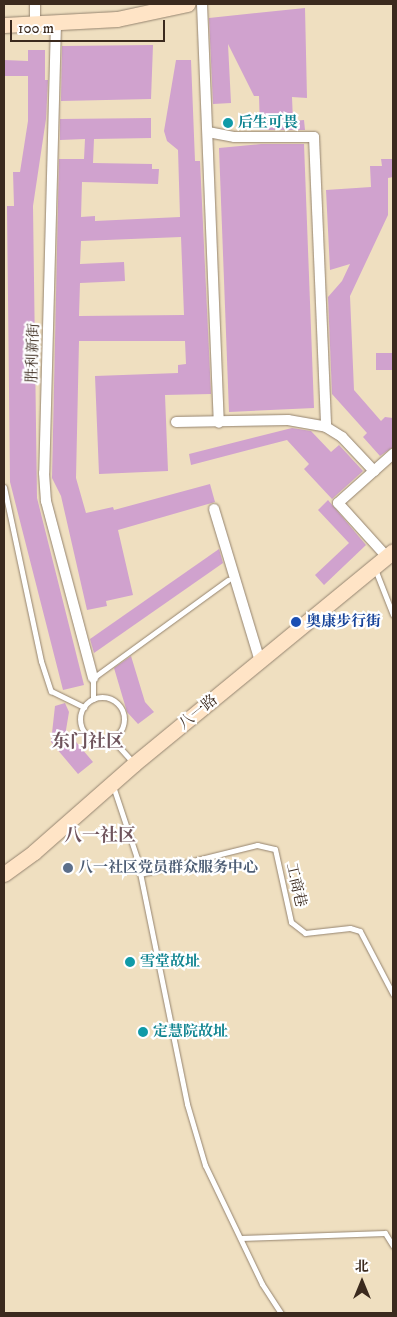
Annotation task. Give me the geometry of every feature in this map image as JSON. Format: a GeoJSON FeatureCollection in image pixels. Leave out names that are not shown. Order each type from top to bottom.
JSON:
{"type":"FeatureCollection","features":[{"type":"Feature","properties":{"kind":"main road"},"geometry":{"type":"LineString","coordinates":[[4,25],[117,19],[187,4]]}},
{"type":"Feature","properties":{"kind":"main road","name":"八一路"},"geometry":{"type":"LineString","coordinates":[[4,874],[34,852],[134,764],[390,554]]}},
{"type":"Feature","properties":{"kind":"street"},"geometry":{"type":"LineString","coordinates":[[35,4],[35,24]]}},
{"type":"Feature","properties":{"kind":"street"},"geometry":{"type":"LineString","coordinates":[[202,4],[219,422]]}},
{"type":"Feature","properties":{"kind":"street","name":"胜利新街"},"geometry":{"type":"LineString","coordinates":[[56,22],[44,473],[46,501],[93,678]]}},
{"type":"Feature","properties":{"kind":"street"},"geometry":{"type":"LineString","coordinates":[[208,132],[234,137],[314,137],[326,426]]}},
{"type":"Feature","properties":{"kind":"street"},"geometry":{"type":"LineString","coordinates":[[176,422],[288,420],[326,426],[342,437],[374,471]]}},
{"type":"Feature","properties":{"kind":"street"},"geometry":{"type":"LineString","coordinates":[[390,554],[338,503],[393,454]]}},
{"type":"Feature","properties":{"kind":"street"},"geometry":{"type":"LineString","coordinates":[[214,509],[260,661]]}},
{"type":"Feature","properties":{"kind":"lane"},"geometry":{"type":"LineString","coordinates":[[4,487],[41,660],[51,691],[84,706]]}},
{"type":"Feature","properties":{"kind":"lane"},"geometry":{"type":"LineString","coordinates":[[375,568],[393,615]]}},
{"type":"Feature","properties":{"kind":"lane"},"geometry":{"type":"LineString","coordinates":[[93,699],[93,678],[228,580]]}},
{"type":"Feature","properties":{"kind":"lane"},"geometry":{"type":"LineString","coordinates":[[110,698],[122,709],[123,726],[112,739],[101,741],[86,733],[81,723],[84,706],[93,699],[110,698]]}},
{"type":"Feature","properties":{"kind":"lane"},"geometry":{"type":"LineString","coordinates":[[112,739],[134,764]]}},
{"type":"Feature","properties":{"kind":"lane"},"geometry":{"type":"LineString","coordinates":[[112,784],[140,874],[186,1104],[205,1165],[262,1284],[281,1313]]}},
{"type":"Feature","properties":{"kind":"lane","name":"工商巷"},"geometry":{"type":"LineString","coordinates":[[140,874],[257,844],[275,849],[291,922],[305,933],[350,928],[360,931],[393,994]]}},
{"type":"Feature","properties":{"kind":"lane"},"geometry":{"type":"LineString","coordinates":[[241,1238],[385,1233],[393,1246]]}},
{"type":"Feature","properties":{"kind":"building"},"geometry":{"type":"Polygon","coordinates":[[[305,8],[307,98],[292,97],[293,121],[304,120],[305,130],[260,130],[259,96],[254,96],[228,44],[231,103],[213,104],[209,18],[305,8]]]}},
{"type":"Feature","properties":{"kind":"building"},"geometry":{"type":"Polygon","coordinates":[[[153,45],[151,99],[61,101],[62,46],[153,45]]]}},
{"type":"Feature","properties":{"kind":"building"},"geometry":{"type":"Polygon","coordinates":[[[28,50],[45,50],[45,80],[48,80],[46,119],[33,206],[37,498],[84,685],[63,690],[10,482],[7,206],[14,206],[13,172],[20,172],[28,121],[28,76],[4,76],[4,60],[28,61],[28,50]]]}},
{"type":"Feature","properties":{"kind":"building"},"geometry":{"type":"Polygon","coordinates":[[[176,60],[191,60],[195,161],[200,161],[211,394],[165,395],[168,471],[99,474],[95,376],[178,373],[178,365],[186,364],[185,341],[79,341],[76,478],[86,513],[113,507],[114,510],[210,484],[215,502],[118,530],[133,595],[106,601],[107,606],[87,610],[61,496],[52,478],[59,159],[84,159],[85,139],[60,140],[60,119],[151,118],[151,138],[94,139],[93,163],[152,164],[152,169],[159,169],[158,184],[82,182],[81,217],[95,216],[95,221],[180,217],[178,150],[167,141],[164,131],[176,60]],[[181,237],[81,241],[80,264],[124,262],[125,281],[80,283],[79,316],[184,315],[181,237]]]}},
{"type":"Feature","properties":{"kind":"building"},"geometry":{"type":"Polygon","coordinates":[[[261,144],[304,144],[314,408],[229,412],[219,148],[261,144]]]}},
{"type":"Feature","properties":{"kind":"building"},"geometry":{"type":"Polygon","coordinates":[[[381,159],[393,159],[393,177],[388,178],[388,215],[350,296],[354,390],[381,421],[385,417],[393,418],[393,447],[380,456],[363,437],[367,433],[332,394],[328,297],[342,281],[350,264],[330,270],[326,190],[371,187],[370,166],[382,166],[381,159]]]}},
{"type":"Feature","properties":{"kind":"building"},"geometry":{"type":"Polygon","coordinates":[[[376,353],[393,353],[393,370],[376,370],[376,353]]]}},
{"type":"Feature","properties":{"kind":"building"},"geometry":{"type":"Polygon","coordinates":[[[292,428],[311,431],[331,452],[339,445],[363,471],[332,499],[304,469],[309,464],[287,440],[191,465],[189,454],[292,428]]]}},
{"type":"Feature","properties":{"kind":"building"},"geometry":{"type":"Polygon","coordinates":[[[328,500],[366,545],[324,585],[315,575],[349,543],[318,510],[328,500]]]}},
{"type":"Feature","properties":{"kind":"building"},"geometry":{"type":"Polygon","coordinates":[[[219,549],[223,563],[94,653],[90,639],[219,549]]]}},
{"type":"Feature","properties":{"kind":"building"},"geometry":{"type":"Polygon","coordinates":[[[131,656],[145,702],[154,712],[138,724],[127,712],[114,668],[131,656]]]}},
{"type":"Feature","properties":{"kind":"building"},"geometry":{"type":"Polygon","coordinates":[[[65,703],[69,712],[66,730],[93,762],[78,774],[51,742],[55,706],[65,703]]]}},
{"type":"Feature","properties":{"kind":"place","name":"后生可畏"},"geometry":{"type":"Point","coordinates":[228,123]}},
{"type":"Feature","properties":{"kind":"place","name":"奥康步行街"},"geometry":{"type":"Point","coordinates":[296,622]}},
{"type":"Feature","properties":{"kind":"place","name":"八一社区党员群众服务中心"},"geometry":{"type":"Point","coordinates":[68,868]}},
{"type":"Feature","properties":{"kind":"place","name":"雪堂故址"},"geometry":{"type":"Point","coordinates":[130,962]}},
{"type":"Feature","properties":{"kind":"place","name":"定慧院故址"},"geometry":{"type":"Point","coordinates":[143,1032]}},
{"type":"Feature","properties":{"kind":"district","name":"东门社区"},"geometry":{"type":"Point","coordinates":[88,742]}},
{"type":"Feature","properties":{"kind":"district","name":"八一社区"},"geometry":{"type":"Point","coordinates":[100,836]}}]}
